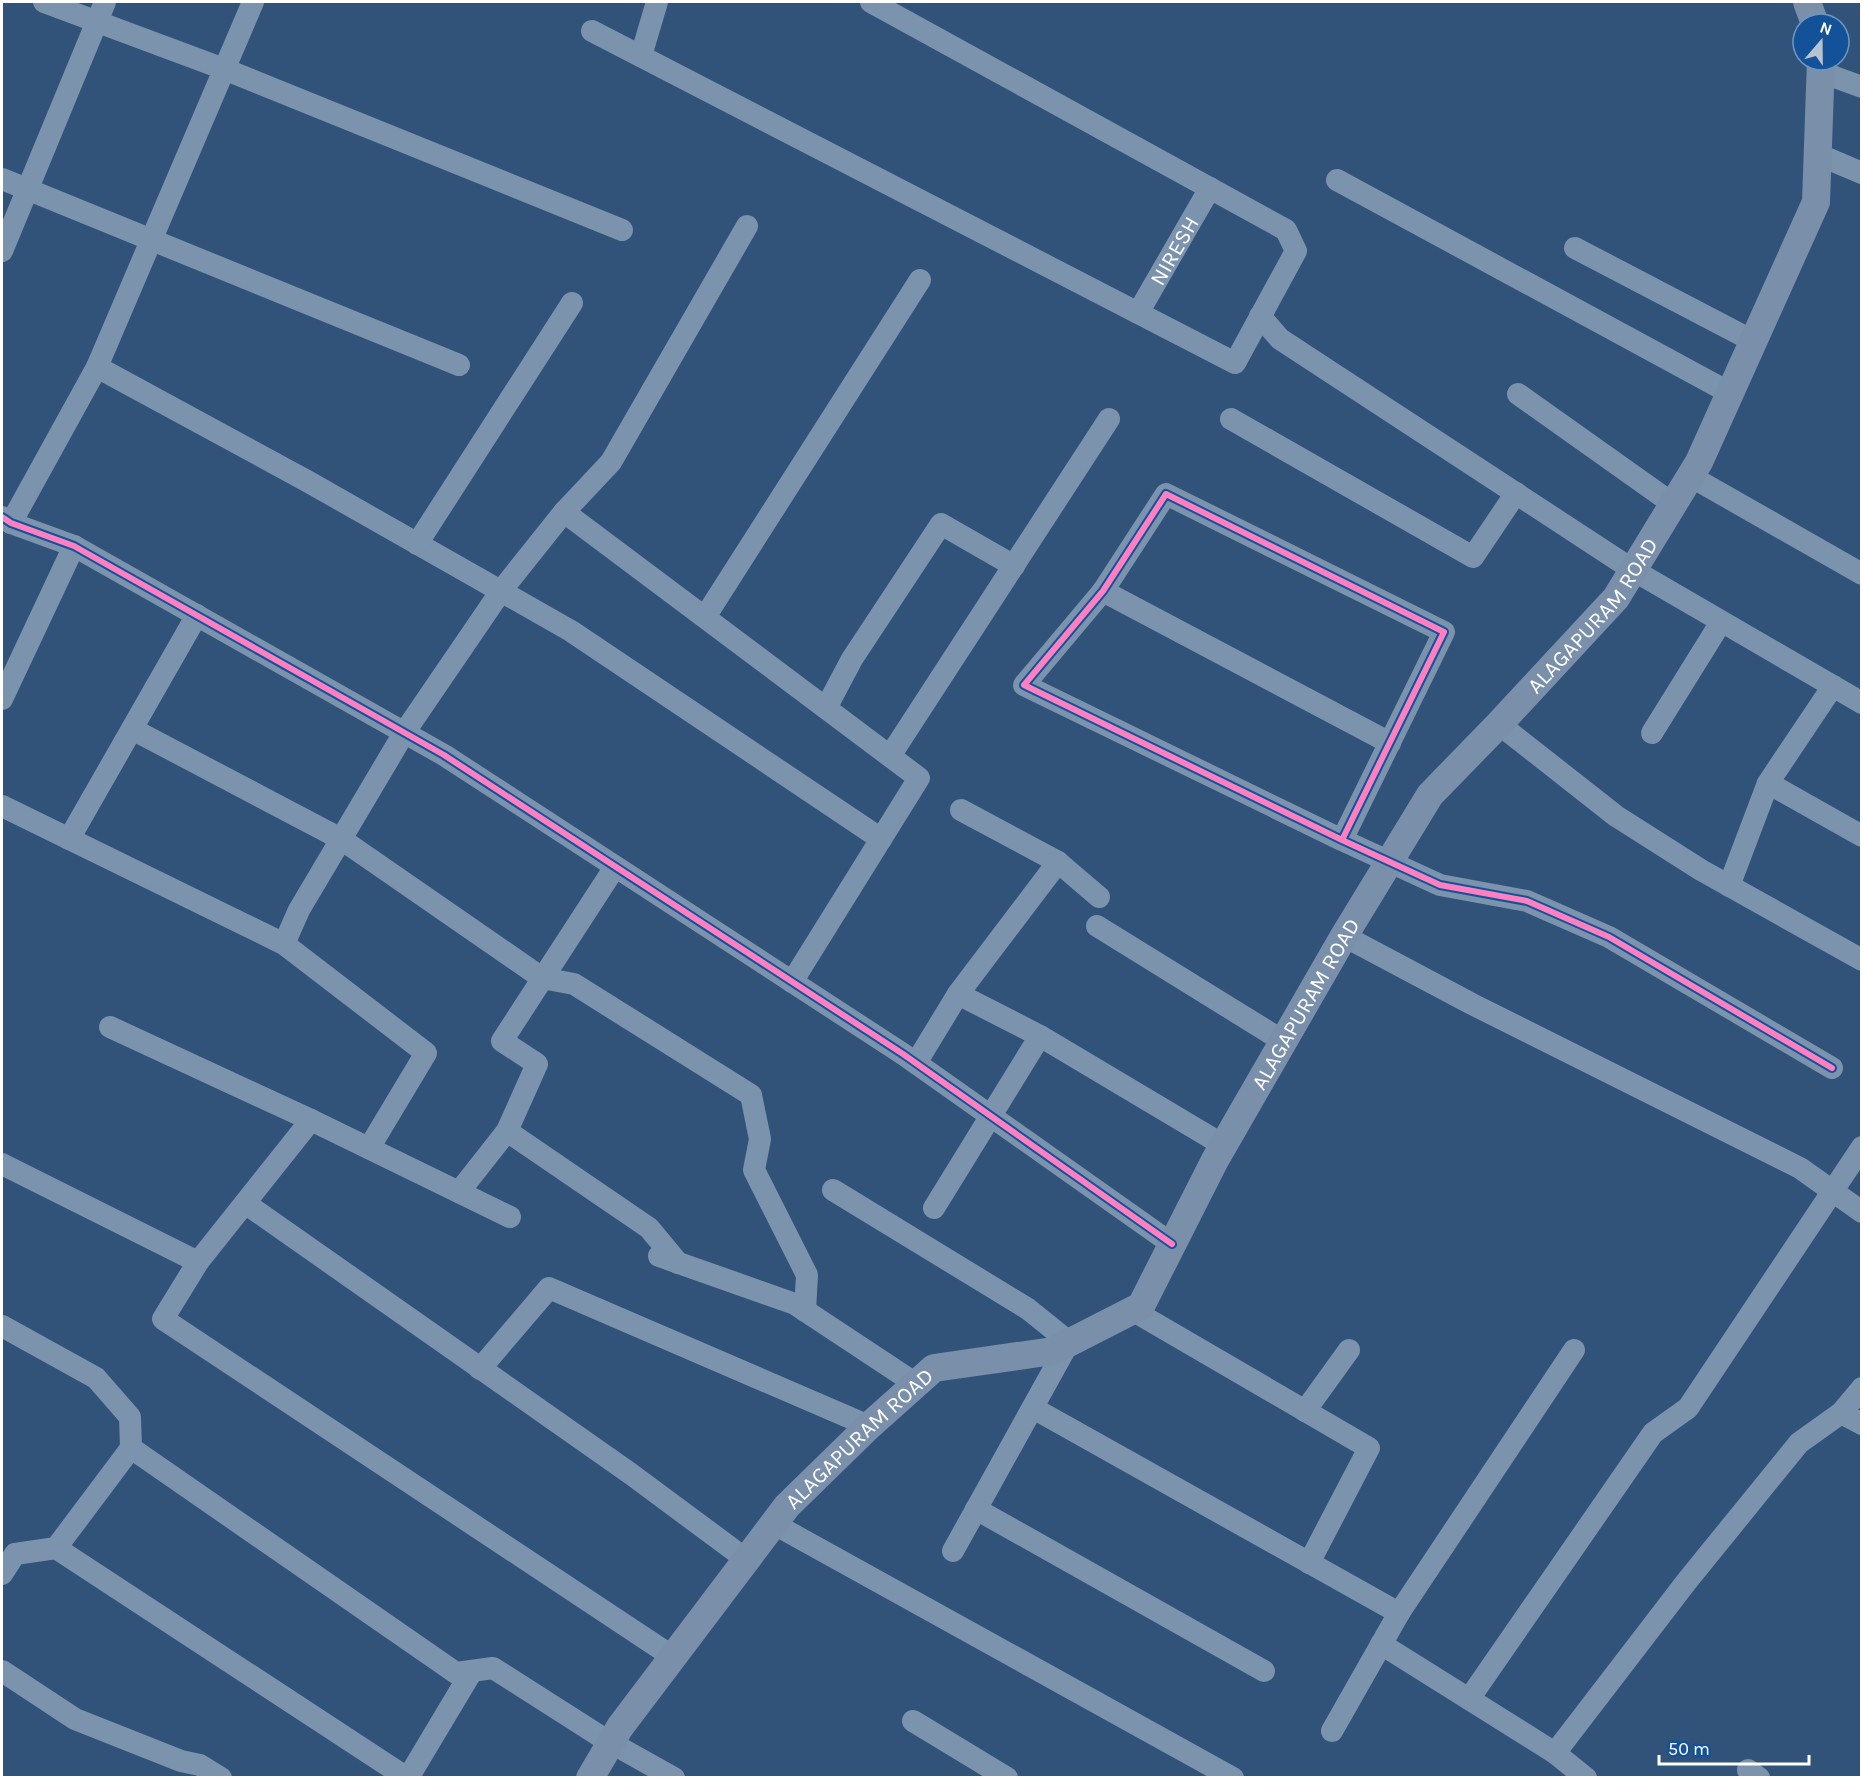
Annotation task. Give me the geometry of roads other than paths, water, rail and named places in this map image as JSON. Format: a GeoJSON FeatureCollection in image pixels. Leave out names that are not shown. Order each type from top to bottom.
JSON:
{"type":"FeatureCollection","features":[{"type":"Feature","properties":{"kind":"main road","name":"ALAGAPURAM ROAD"},"geometry":{"type":"LineString","coordinates":[[590,1778],[620,1727],[788,1506],[869,1426],[934,1368],[1053,1351],[1141,1306],[1223,1145],[1344,936],[1430,795],[1616,598],[1699,462],[1816,202],[1821,72]]}},
{"type":"Feature","properties":{"kind":"street"},"geometry":{"type":"LineString","coordinates":[[44,2],[101,12],[224,69],[622,230]]}},
{"type":"Feature","properties":{"kind":"street"},"geometry":{"type":"LineString","coordinates":[[253,2],[97,367],[6,520],[74,546],[444,755],[916,1063],[1172,1244]]}},
{"type":"Feature","properties":{"kind":"street"},"geometry":{"type":"LineString","coordinates":[[641,56],[657,2]]}},
{"type":"Feature","properties":{"kind":"street"},"geometry":{"type":"LineString","coordinates":[[592,31],[1234,363],[1296,251],[1286,230],[870,2]]}},
{"type":"Feature","properties":{"kind":"street"},"geometry":{"type":"LineString","coordinates":[[2,251],[101,12]]}},
{"type":"Feature","properties":{"kind":"street"},"geometry":{"type":"LineString","coordinates":[[1833,72],[1862,87]]}},
{"type":"Feature","properties":{"kind":"street"},"geometry":{"type":"LineString","coordinates":[[1817,154],[1862,173]]}},
{"type":"Feature","properties":{"kind":"street"},"geometry":{"type":"LineString","coordinates":[[2,179],[459,365]]}},
{"type":"Feature","properties":{"kind":"street"},"geometry":{"type":"LineString","coordinates":[[1337,180],[1730,393]]}},
{"type":"Feature","properties":{"kind":"street","name":"NIRESH"},"geometry":{"type":"LineString","coordinates":[[1138,313],[1210,188]]}},
{"type":"Feature","properties":{"kind":"street"},"geometry":{"type":"LineString","coordinates":[[284,944],[298,910],[404,733],[501,591],[564,512],[611,462],[747,226]]}},
{"type":"Feature","properties":{"kind":"street"},"geometry":{"type":"LineString","coordinates":[[1575,248],[1753,341]]}},
{"type":"Feature","properties":{"kind":"street"},"geometry":{"type":"LineString","coordinates":[[705,617],[920,280]]}},
{"type":"Feature","properties":{"kind":"street"},"geometry":{"type":"LineString","coordinates":[[417,544],[572,303]]}},
{"type":"Feature","properties":{"kind":"street"},"geometry":{"type":"LineString","coordinates":[[1260,316],[1280,339],[1633,570],[1862,703]]}},
{"type":"Feature","properties":{"kind":"street"},"geometry":{"type":"LineString","coordinates":[[97,367],[572,631],[881,838]]}},
{"type":"Feature","properties":{"kind":"street"},"geometry":{"type":"LineString","coordinates":[[1518,394],[1673,504]]}},
{"type":"Feature","properties":{"kind":"street"},"geometry":{"type":"LineString","coordinates":[[890,756],[1109,419]]}},
{"type":"Feature","properties":{"kind":"street"},"geometry":{"type":"LineString","coordinates":[[1231,419],[1473,557],[1516,493]]}},
{"type":"Feature","properties":{"kind":"street"},"geometry":{"type":"LineString","coordinates":[[1690,476],[1862,574]]}},
{"type":"Feature","properties":{"kind":"street"},"geometry":{"type":"LineString","coordinates":[[1342,840],[1444,632],[1167,494],[1103,591],[1024,685],[1342,840],[1440,885],[1527,902],[1609,937],[1832,1068]]}},
{"type":"Feature","properties":{"kind":"street"},"geometry":{"type":"LineString","coordinates":[[564,512],[919,778],[792,982]]}},
{"type":"Feature","properties":{"kind":"street"},"geometry":{"type":"LineString","coordinates":[[826,708],[852,659],[941,524],[1014,566]]}},
{"type":"Feature","properties":{"kind":"street"},"geometry":{"type":"LineString","coordinates":[[2,699],[74,546]]}},
{"type":"Feature","properties":{"kind":"street"},"geometry":{"type":"LineString","coordinates":[[1103,591],[1390,743]]}},
{"type":"Feature","properties":{"kind":"street"},"geometry":{"type":"LineString","coordinates":[[69,839],[197,615]]}},
{"type":"Feature","properties":{"kind":"street"},"geometry":{"type":"LineString","coordinates":[[1652,734],[1721,622]]}},
{"type":"Feature","properties":{"kind":"street"},"geometry":{"type":"LineString","coordinates":[[1729,886],[1768,783],[1833,687]]}},
{"type":"Feature","properties":{"kind":"street"},"geometry":{"type":"LineString","coordinates":[[1499,724],[1616,816],[1701,870],[1862,960]]}},
{"type":"Feature","properties":{"kind":"street"},"geometry":{"type":"LineString","coordinates":[[132,729],[341,839],[542,978],[574,984],[751,1095],[760,1139],[754,1170],[807,1275],[805,1311]]}},
{"type":"Feature","properties":{"kind":"street"},"geometry":{"type":"LineString","coordinates":[[1768,783],[1862,836]]}},
{"type":"Feature","properties":{"kind":"street"},"geometry":{"type":"LineString","coordinates":[[2,806],[284,944],[426,1053],[369,1148]]}},
{"type":"Feature","properties":{"kind":"street"},"geometry":{"type":"LineString","coordinates":[[962,810],[1058,862],[1099,897]]}},
{"type":"Feature","properties":{"kind":"street"},"geometry":{"type":"LineString","coordinates":[[916,1063],[958,994],[1058,862]]}},
{"type":"Feature","properties":{"kind":"street"},"geometry":{"type":"LineString","coordinates":[[459,1192],[507,1131],[537,1064],[502,1041],[615,867]]}},
{"type":"Feature","properties":{"kind":"street"},"geometry":{"type":"LineString","coordinates":[[1097,926],[1283,1041]]}},
{"type":"Feature","properties":{"kind":"street"},"geometry":{"type":"LineString","coordinates":[[1344,936],[1472,1004],[1800,1168],[1862,1212]]}},
{"type":"Feature","properties":{"kind":"street"},"geometry":{"type":"LineString","coordinates":[[958,994],[1040,1036],[1223,1145]]}},
{"type":"Feature","properties":{"kind":"street"},"geometry":{"type":"LineString","coordinates":[[110,1027],[311,1120],[510,1217]]}},
{"type":"Feature","properties":{"kind":"street"},"geometry":{"type":"LineString","coordinates":[[934,1208],[1040,1036]]}},
{"type":"Feature","properties":{"kind":"street"},"geometry":{"type":"LineString","coordinates":[[311,1120],[198,1262],[163,1319],[673,1657]]}},
{"type":"Feature","properties":{"kind":"street"},"geometry":{"type":"LineString","coordinates":[[507,1131],[649,1228],[668,1259],[795,1304],[916,1384]]}},
{"type":"Feature","properties":{"kind":"street"},"geometry":{"type":"LineString","coordinates":[[1469,1699],[1653,1432],[1688,1408],[1862,1147]]}},
{"type":"Feature","properties":{"kind":"street"},"geometry":{"type":"LineString","coordinates":[[2,1164],[198,1262]]}},
{"type":"Feature","properties":{"kind":"street"},"geometry":{"type":"LineString","coordinates":[[833,1190],[1028,1309],[1069,1342],[953,1551]]}},
{"type":"Feature","properties":{"kind":"street"},"geometry":{"type":"LineString","coordinates":[[245,1203],[631,1474],[747,1560]]}},
{"type":"Feature","properties":{"kind":"street"},"geometry":{"type":"LineString","coordinates":[[480,1369],[549,1288],[869,1426]]}},
{"type":"Feature","properties":{"kind":"street"},"geometry":{"type":"LineString","coordinates":[[1132,1310],[1369,1448],[1309,1563]]}},
{"type":"Feature","properties":{"kind":"street"},"geometry":{"type":"LineString","coordinates":[[2,1326],[96,1378],[130,1417],[131,1448],[56,1548]]}},
{"type":"Feature","properties":{"kind":"street"},"geometry":{"type":"LineString","coordinates":[[1305,1411],[1349,1350]]}},
{"type":"Feature","properties":{"kind":"street"},"geometry":{"type":"LineString","coordinates":[[1332,1731],[1399,1613],[1574,1350]]}},
{"type":"Feature","properties":{"kind":"street"},"geometry":{"type":"LineString","coordinates":[[1555,1753],[1687,1581],[1800,1443],[1841,1413],[1862,1388]]}},
{"type":"Feature","properties":{"kind":"street"},"geometry":{"type":"LineString","coordinates":[[1033,1408],[1399,1613]]}},
{"type":"Feature","properties":{"kind":"street"},"geometry":{"type":"LineString","coordinates":[[1841,1413],[1862,1424]]}},
{"type":"Feature","properties":{"kind":"street"},"geometry":{"type":"LineString","coordinates":[[131,1448],[456,1673],[493,1668],[611,1743],[674,1778]]}},
{"type":"Feature","properties":{"kind":"street"},"geometry":{"type":"LineString","coordinates":[[976,1509],[1264,1671]]}},
{"type":"Feature","properties":{"kind":"street"},"geometry":{"type":"LineString","coordinates":[[774,1524],[1233,1778]]}},
{"type":"Feature","properties":{"kind":"street"},"geometry":{"type":"LineString","coordinates":[[2,1574],[8,1545],[56,1548],[408,1778],[472,1671]]}},
{"type":"Feature","properties":{"kind":"street"},"geometry":{"type":"LineString","coordinates":[[1381,1644],[1555,1753],[1586,1778]]}},
{"type":"Feature","properties":{"kind":"street"},"geometry":{"type":"LineString","coordinates":[[2,1671],[75,1719],[181,1761],[200,1765],[221,1778]]}},
{"type":"Feature","properties":{"kind":"street"},"geometry":{"type":"LineString","coordinates":[[913,1721],[1007,1778]]}}]}
